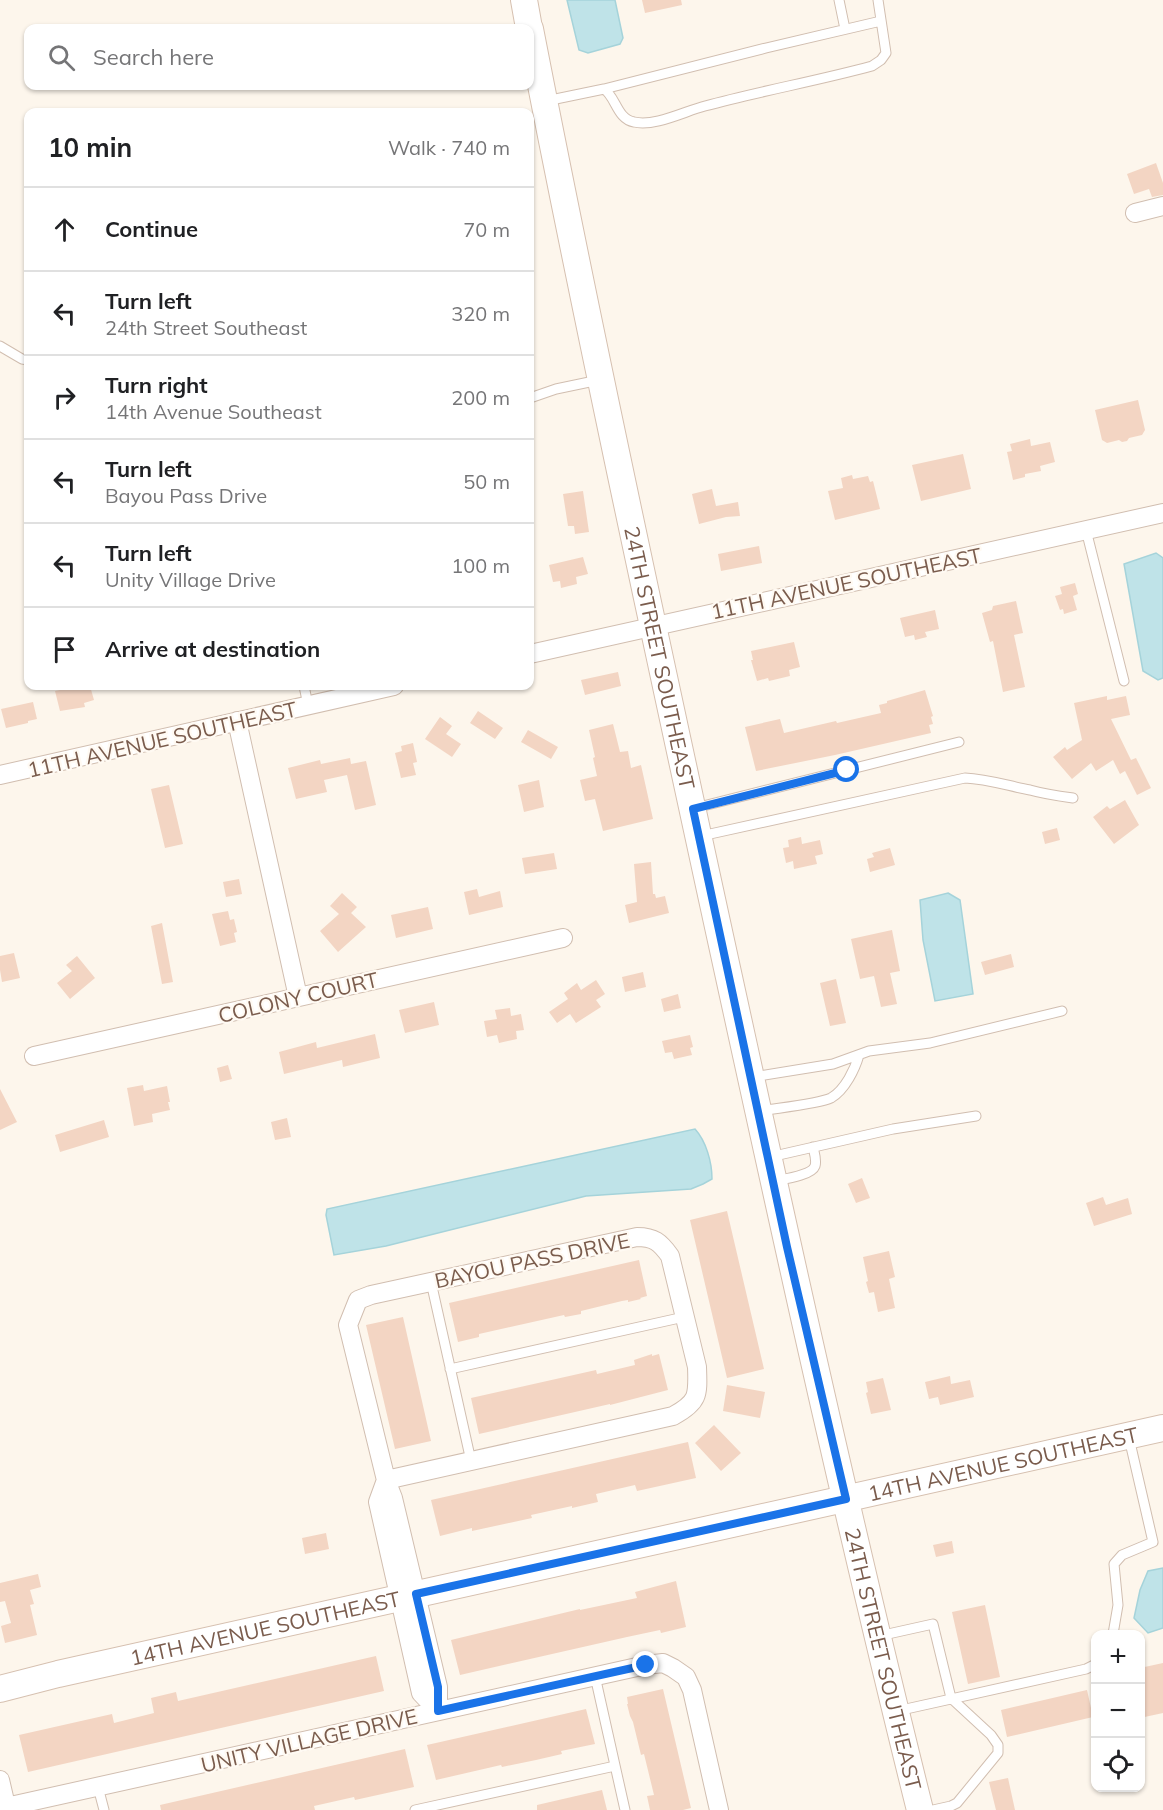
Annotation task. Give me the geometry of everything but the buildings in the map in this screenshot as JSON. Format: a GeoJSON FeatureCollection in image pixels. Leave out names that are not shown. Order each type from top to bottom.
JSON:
{"type":"FeatureCollection","features":[{"type":"Feature","properties":{"kind":"street","name":"24TH STREET SOUTHEAST"},"geometry":{"type":"LineString","coordinates":[[524,0],[528,24]]}},
{"type":"Feature","properties":{"kind":"street","name":"24TH STREET SOUTHEAST"},"geometry":{"type":"LineString","coordinates":[[534,53],[653,626],[758,1111],[877,1637],[920,1810]]}},
{"type":"Feature","properties":{"kind":"street"},"geometry":{"type":"LineString","coordinates":[[1135,213],[1163,206]]}},
{"type":"Feature","properties":{"kind":"street","name":"11TH AVENUE SOUTHEAST"},"geometry":{"type":"LineString","coordinates":[[534,653],[1163,513]]}},
{"type":"Feature","properties":{"kind":"street","name":"11TH AVENUE SOUTHEAST"},"geometry":{"type":"LineString","coordinates":[[0,776],[376,690]]}},
{"type":"Feature","properties":{"kind":"street"},"geometry":{"type":"LineString","coordinates":[[237,721],[298,997]]}},
{"type":"Feature","properties":{"kind":"street","name":"COLONY COURT"},"geometry":{"type":"LineString","coordinates":[[34,1056],[563,938]]}},
{"type":"Feature","properties":{"kind":"street","name":"BAYOU PASS DRIVE"},"geometry":{"type":"LineString","coordinates":[[386,1479],[673,1416],[686,1409],[696,1397],[697,1367],[670,1256],[662,1244],[648,1237],[637,1237],[370,1295],[358,1300],[348,1325],[386,1479],[393,1498],[408,1595],[438,1687],[438,1711]]}},
{"type":"Feature","properties":{"kind":"street","name":"14TH AVENUE SOUTHEAST"},"geometry":{"type":"LineString","coordinates":[[0,1689],[408,1595],[1163,1428]]}},
{"type":"Feature","properties":{"kind":"street","name":"UNITY VILLAGE DRIVE"},"geometry":{"type":"LineString","coordinates":[[7,1809],[595,1676],[663,1663],[686,1677],[692,1690],[719,1810]]}},
{"type":"Feature","properties":{"kind":"street"},"geometry":{"type":"LineString","coordinates":[[0,1780],[7,1809]]}},
{"type":"Feature","properties":{"kind":"lane"},"geometry":{"type":"LineString","coordinates":[[839,0],[845,29]]}},
{"type":"Feature","properties":{"kind":"lane"},"geometry":{"type":"LineString","coordinates":[[604,89],[610,92],[625,118],[632,122],[658,120],[705,106],[872,66],[881,60],[886,52],[878,0]]}},
{"type":"Feature","properties":{"kind":"lane"},"geometry":{"type":"LineString","coordinates":[[544,102],[881,21]]}},
{"type":"Feature","properties":{"kind":"lane"},"geometry":{"type":"LineString","coordinates":[[0,346],[24,359]]}},
{"type":"Feature","properties":{"kind":"lane"},"geometry":{"type":"LineString","coordinates":[[534,397],[601,379]]}},
{"type":"Feature","properties":{"kind":"lane"},"geometry":{"type":"LineString","coordinates":[[1086,530],[1124,681]]}},
{"type":"Feature","properties":{"kind":"lane"},"geometry":{"type":"LineString","coordinates":[[305,690],[308,705]]}},
{"type":"Feature","properties":{"kind":"lane"},"geometry":{"type":"LineString","coordinates":[[693,809],[959,742]]}},
{"type":"Feature","properties":{"kind":"lane"},"geometry":{"type":"LineString","coordinates":[[698,836],[965,778],[979,778],[1072,798]]}},
{"type":"Feature","properties":{"kind":"lane"},"geometry":{"type":"LineString","coordinates":[[751,1077],[833,1064],[859,1055],[930,1043],[1062,1011]]}},
{"type":"Feature","properties":{"kind":"lane"},"geometry":{"type":"LineString","coordinates":[[758,1111],[831,1098],[852,1073],[859,1055]]}},
{"type":"Feature","properties":{"kind":"lane"},"geometry":{"type":"LineString","coordinates":[[771,1170],[813,1147],[893,1129],[976,1116]]}},
{"type":"Feature","properties":{"kind":"lane"},"geometry":{"type":"LineString","coordinates":[[771,1170],[811,1172],[816,1161],[813,1147]]}},
{"type":"Feature","properties":{"kind":"lane"},"geometry":{"type":"LineString","coordinates":[[431,1282],[471,1461]]}},
{"type":"Feature","properties":{"kind":"lane"},"geometry":{"type":"LineString","coordinates":[[450,1369],[684,1317]]}},
{"type":"Feature","properties":{"kind":"lane"},"geometry":{"type":"LineString","coordinates":[[1114,1630],[1118,1605],[1114,1564],[1122,1555],[1153,1542],[1128,1436]]}},
{"type":"Feature","properties":{"kind":"lane"},"geometry":{"type":"LineString","coordinates":[[877,1637],[933,1624],[951,1698],[992,1735],[998,1745],[998,1753],[957,1803],[933,1810]]}},
{"type":"Feature","properties":{"kind":"lane"},"geometry":{"type":"LineString","coordinates":[[896,1711],[1091,1666]]}},
{"type":"Feature","properties":{"kind":"lane"},"geometry":{"type":"LineString","coordinates":[[595,1676],[625,1810]]}},
{"type":"Feature","properties":{"kind":"lane"},"geometry":{"type":"LineString","coordinates":[[415,1810],[615,1766]]}},
{"type":"Feature","properties":{"kind":"lane"},"geometry":{"type":"LineString","coordinates":[[98,1787],[104,1810]]}},
{"type":"Feature","properties":{"kind":"water"},"geometry":{"type":"Polygon","coordinates":[[[567,0],[615,0],[623,38],[620,44],[588,53],[579,50],[567,0]]]}},
{"type":"Feature","properties":{"kind":"water"},"geometry":{"type":"Polygon","coordinates":[[[1156,553],[1163,558],[1163,678],[1158,680],[1143,671],[1124,564],[1156,553]]]}},
{"type":"Feature","properties":{"kind":"water"},"geometry":{"type":"Polygon","coordinates":[[[948,893],[960,900],[973,994],[935,1001],[923,940],[920,900],[948,893]]]}},
{"type":"Feature","properties":{"kind":"water"},"geometry":{"type":"Polygon","coordinates":[[[695,1129],[708,1152],[712,1179],[691,1189],[586,1196],[386,1246],[334,1255],[326,1215],[327,1209],[695,1129]]]}},
{"type":"Feature","properties":{"kind":"water"},"geometry":{"type":"Polygon","coordinates":[[[1163,1568],[1163,1628],[1148,1633],[1134,1618],[1140,1590],[1148,1571],[1163,1568]]]}},
{"type":"Feature","properties":{"kind":"route"},"geometry":{"type":"LineString","coordinates":[[646,1665],[438,1711],[438,1687],[416,1594],[846,1499],[787,1247],[693,809],[847,770]]}}]}
